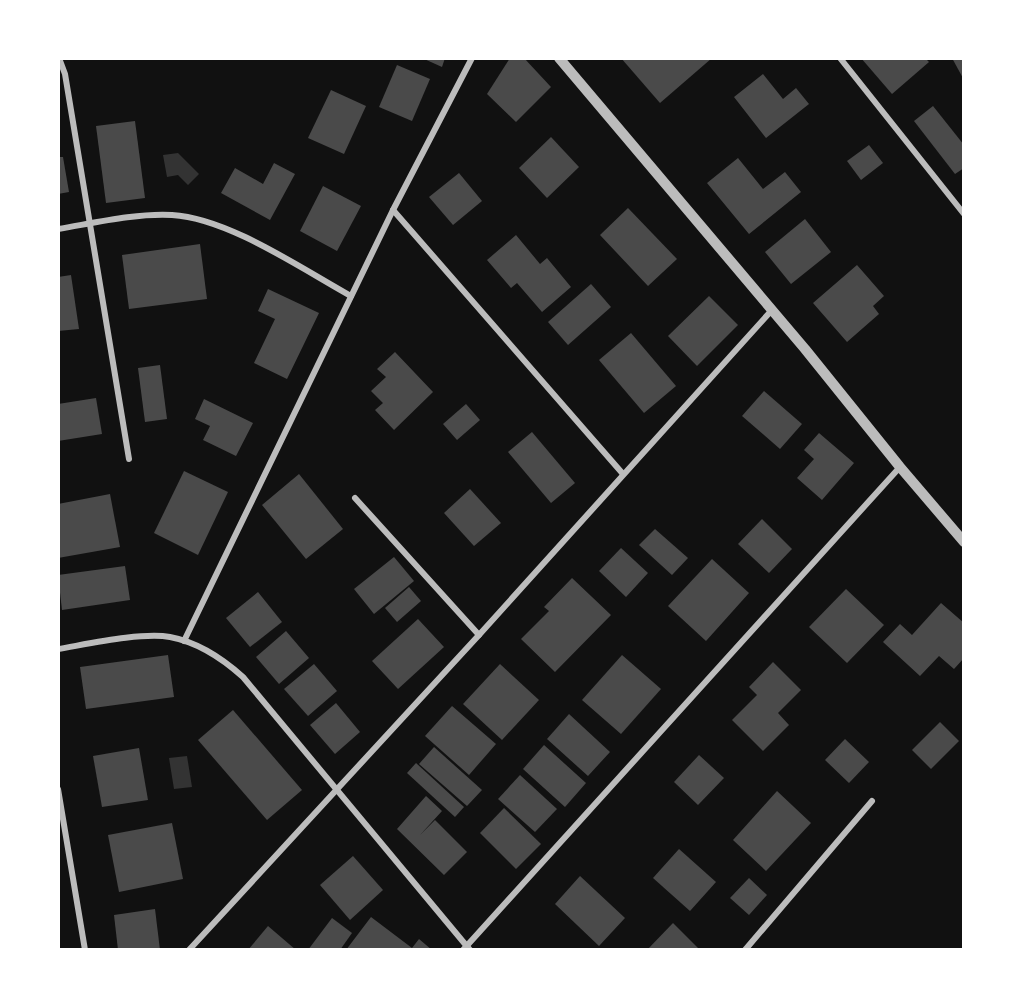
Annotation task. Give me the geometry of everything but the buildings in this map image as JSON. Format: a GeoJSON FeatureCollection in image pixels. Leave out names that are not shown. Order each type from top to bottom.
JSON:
{"type":"FeatureCollection","features":[{"type":"Feature","properties":{"kind":"street"},"geometry":{"type":"LineString","coordinates":[[59,58],[65,74],[129,459]]}},
{"type":"Feature","properties":{"kind":"street"},"geometry":{"type":"LineString","coordinates":[[184,641],[393,210],[472,58]]}},
{"type":"Feature","properties":{"kind":"street"},"geometry":{"type":"LineString","coordinates":[[559,58],[772,310],[963,542]]}},
{"type":"Feature","properties":{"kind":"street"},"geometry":{"type":"LineString","coordinates":[[840,58],[963,214]]}},
{"type":"Feature","properties":{"kind":"street"},"geometry":{"type":"LineString","coordinates":[[393,210],[623,474]]}},
{"type":"Feature","properties":{"kind":"street"},"geometry":{"type":"LineString","coordinates":[[58,229],[156,215],[173,215],[208,222],[245,237],[351,296]]}},
{"type":"Feature","properties":{"kind":"street"},"geometry":{"type":"LineString","coordinates":[[189,950],[479,635],[772,310]]}},
{"type":"Feature","properties":{"kind":"street"},"geometry":{"type":"LineString","coordinates":[[58,649],[151,635],[184,641],[226,662],[243,677],[467,948],[900,466]]}},
{"type":"Feature","properties":{"kind":"street"},"geometry":{"type":"LineString","coordinates":[[355,498],[479,635]]}},
{"type":"Feature","properties":{"kind":"street"},"geometry":{"type":"LineString","coordinates":[[58,789],[84,950]]}},
{"type":"Feature","properties":{"kind":"street"},"geometry":{"type":"LineString","coordinates":[[745,950],[872,801]]}},
{"type":"Feature","properties":{"kind":"shaded area"},"geometry":{"type":"Polygon","coordinates":[[[178,153],[199,174],[188,185],[178,175],[167,177],[163,155],[178,153]]]}},
{"type":"Feature","properties":{"kind":"shaded area"},"geometry":{"type":"Polygon","coordinates":[[[187,756],[192,787],[174,789],[169,758],[187,756]]]}}]}
